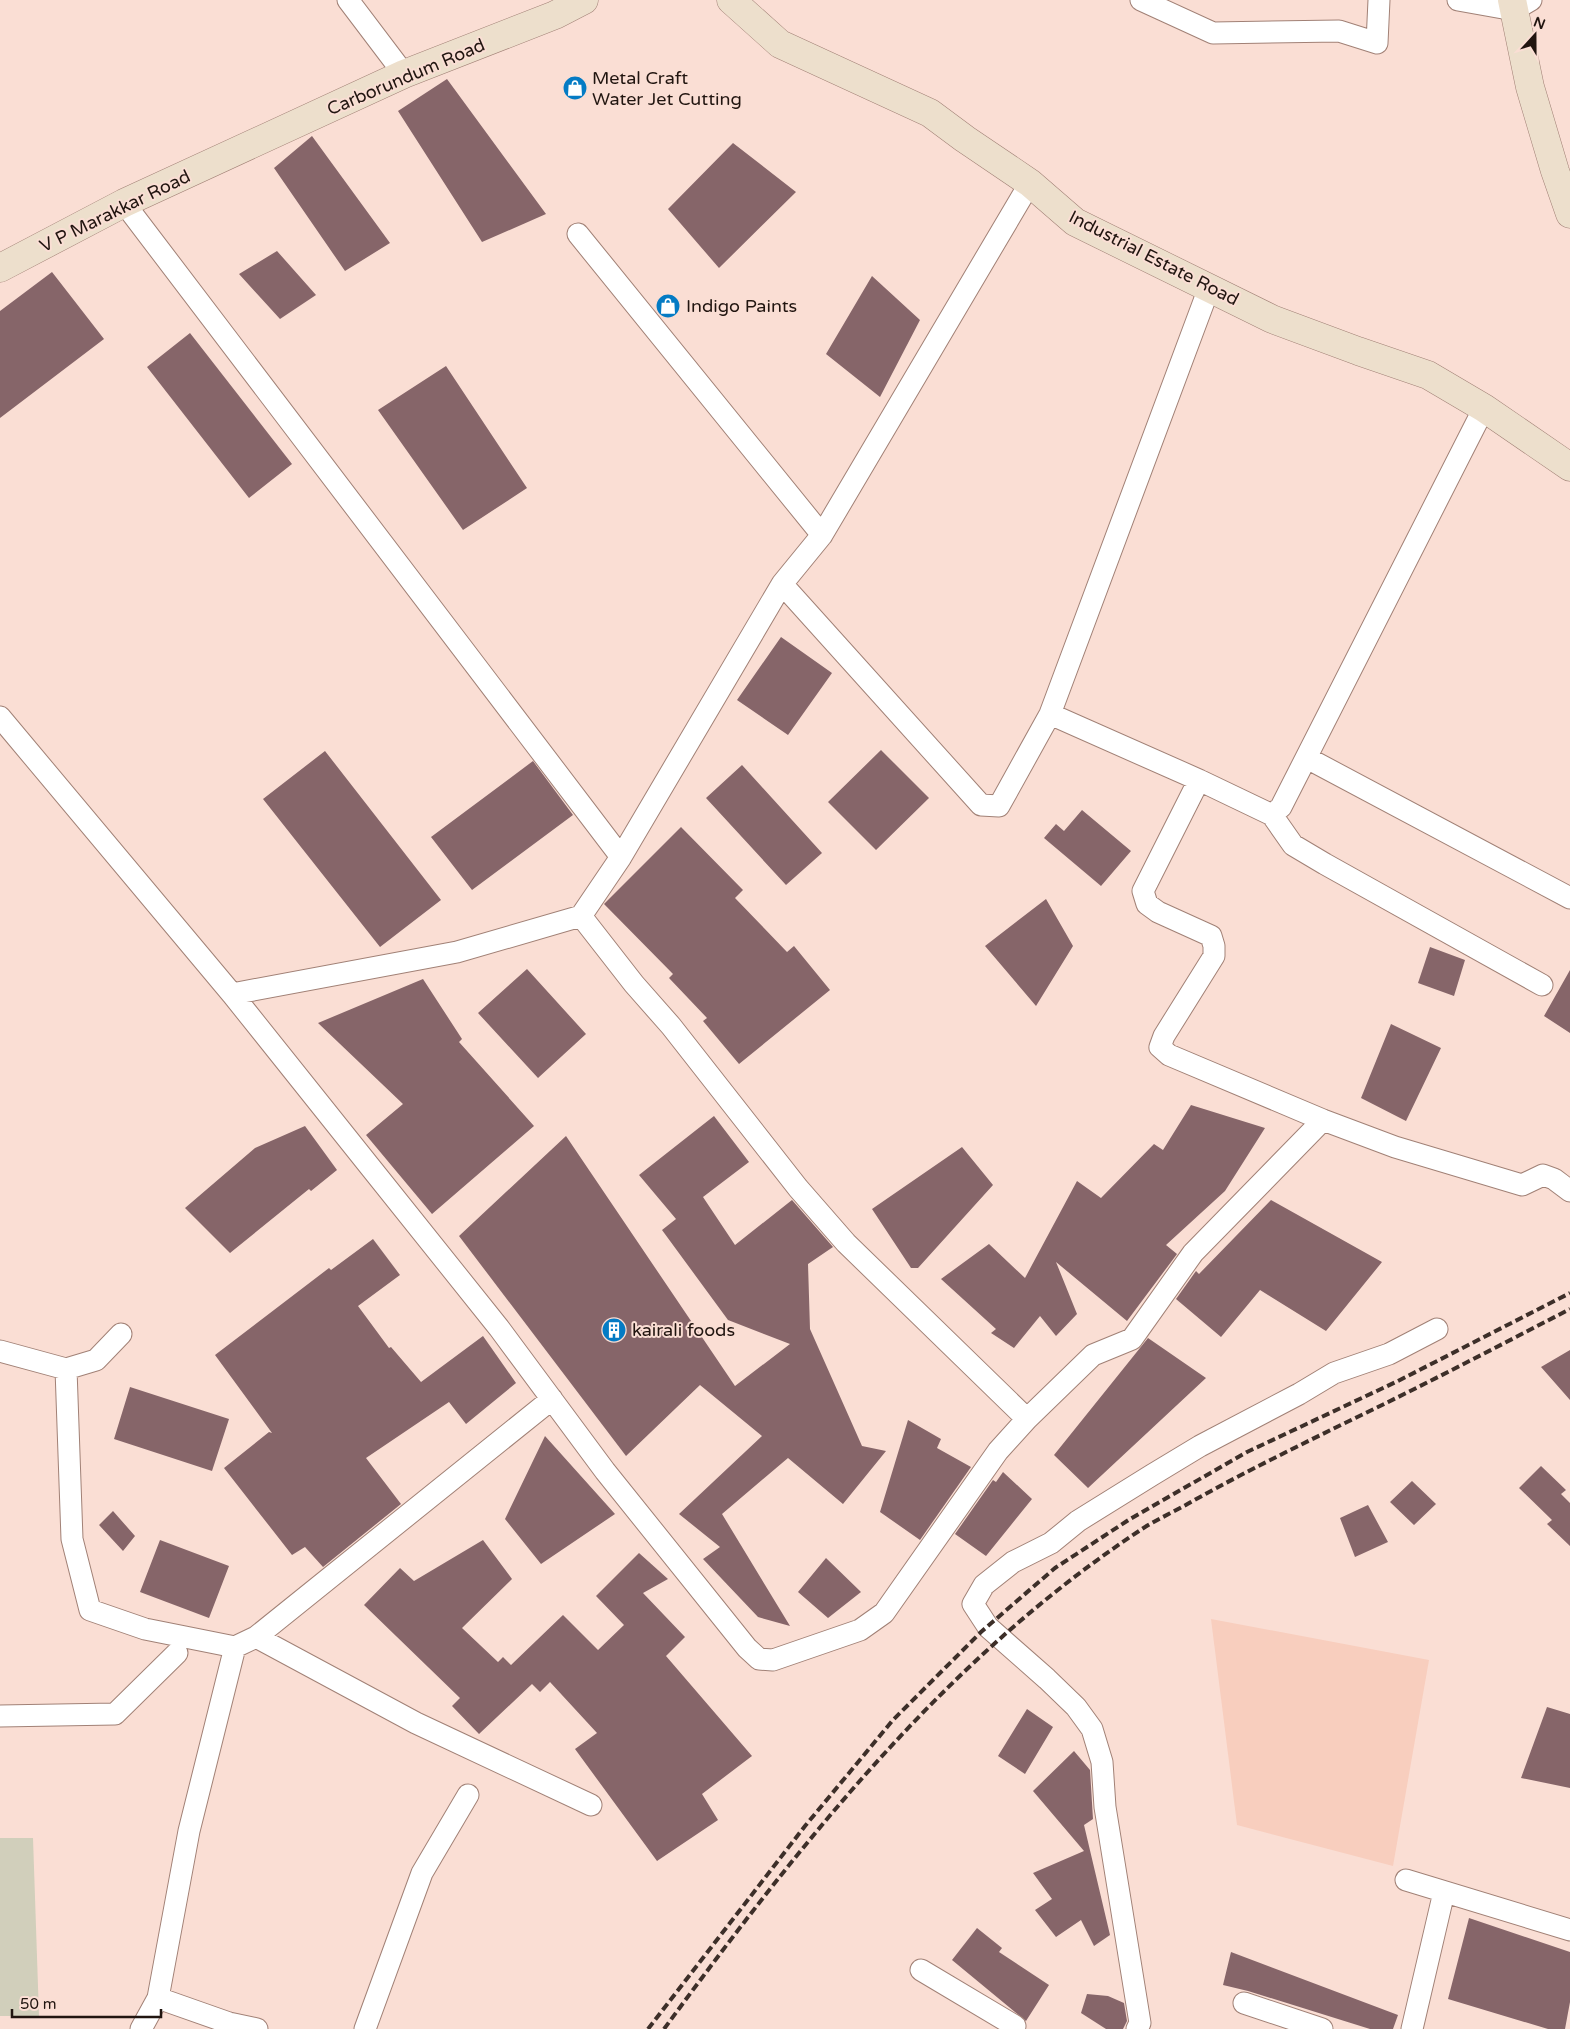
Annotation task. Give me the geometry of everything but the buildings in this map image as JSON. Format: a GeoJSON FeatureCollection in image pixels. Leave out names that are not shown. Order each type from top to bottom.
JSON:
{"type":"FeatureCollection","features":[{"type":"Feature","properties":{"kind":"street"},"geometry":{"type":"LineString","coordinates":[[348,0],[404,74]]}},
{"type":"Feature","properties":{"kind":"street","name":"Carborundum Road"},"geometry":{"type":"LineString","coordinates":[[230,155],[404,74],[555,15],[584,0]]}},
{"type":"Feature","properties":{"kind":"street","name":"Industrial Estate Road"},"geometry":{"type":"LineString","coordinates":[[731,0],[780,44],[930,113],[965,139],[1030,182],[1076,222],[1272,319],[1358,352],[1428,375],[1484,408],[1570,467]]}},
{"type":"Feature","properties":{"kind":"street"},"geometry":{"type":"LineString","coordinates":[[1141,0],[1213,33],[1339,31],[1377,43],[1379,0]]}},
{"type":"Feature","properties":{"kind":"street"},"geometry":{"type":"LineString","coordinates":[[1458,0],[1519,3],[1530,87],[1570,214]]}},
{"type":"Feature","properties":{"kind":"street","name":"V P Marakkar Road"},"geometry":{"type":"LineString","coordinates":[[0,268],[124,203],[230,155]]}},
{"type":"Feature","properties":{"kind":"street"},"geometry":{"type":"LineString","coordinates":[[232,994],[457,952],[581,916],[621,857],[782,584],[822,535],[1030,182]]}},
{"type":"Feature","properties":{"kind":"street"},"geometry":{"type":"LineString","coordinates":[[124,203],[621,857]]}},
{"type":"Feature","properties":{"kind":"street"},"geometry":{"type":"LineString","coordinates":[[578,234],[822,535]]}},
{"type":"Feature","properties":{"kind":"street"},"geometry":{"type":"LineString","coordinates":[[782,584],[981,805],[999,806],[1050,714],[1209,288]]}},
{"type":"Feature","properties":{"kind":"street"},"geometry":{"type":"LineString","coordinates":[[1272,815],[1282,807],[1484,408]]}},
{"type":"Feature","properties":{"kind":"street"},"geometry":{"type":"LineString","coordinates":[[1050,714],[1199,780],[1272,815],[1293,845],[1542,985]]}},
{"type":"Feature","properties":{"kind":"street"},"geometry":{"type":"LineString","coordinates":[[0,717],[232,994],[499,1328],[604,1471],[747,1648],[759,1659],[773,1660],[860,1630],[884,1613],[998,1452],[1026,1419],[1093,1355],[1132,1339],[1194,1253],[1323,1120]]}},
{"type":"Feature","properties":{"kind":"street"},"geometry":{"type":"LineString","coordinates":[[1307,758],[1570,898]]}},
{"type":"Feature","properties":{"kind":"street"},"geometry":{"type":"LineString","coordinates":[[1199,780],[1143,891],[1147,904],[1158,912],[1211,936],[1214,956],[1164,1036],[1160,1046],[1169,1055],[1323,1120],[1394,1147],[1522,1185],[1543,1175],[1554,1179],[1570,1191]]}},
{"type":"Feature","properties":{"kind":"street"},"geometry":{"type":"LineString","coordinates":[[581,916],[634,984],[672,1026],[798,1188],[846,1243],[1026,1419]]}},
{"type":"Feature","properties":{"kind":"street"},"geometry":{"type":"LineString","coordinates":[[1137,2029],[1140,2023],[1105,1807],[1102,1762],[1092,1728],[1076,1707],[1053,1684],[988,1627],[973,1604],[984,1585],[1013,1562],[1051,1543],[1078,1521],[1200,1446],[1300,1394],[1334,1373],[1389,1354],[1437,1329]]}},
{"type":"Feature","properties":{"kind":"street"},"geometry":{"type":"LineString","coordinates":[[0,1351],[66,1369],[96,1360],[121,1334]]}},
{"type":"Feature","properties":{"kind":"street"},"geometry":{"type":"LineString","coordinates":[[66,1369],[72,1539],[90,1610],[145,1629],[235,1647],[256,1637],[552,1399]]}},
{"type":"Feature","properties":{"kind":"street"},"geometry":{"type":"LineString","coordinates":[[256,1637],[416,1723],[591,1805]]}},
{"type":"Feature","properties":{"kind":"street"},"geometry":{"type":"LineString","coordinates":[[141,2029],[158,1998],[189,1831],[235,1647]]}},
{"type":"Feature","properties":{"kind":"street"},"geometry":{"type":"LineString","coordinates":[[0,1716],[115,1714],[177,1653]]}},
{"type":"Feature","properties":{"kind":"street"},"geometry":{"type":"LineString","coordinates":[[365,2029],[422,1873],[468,1795]]}},
{"type":"Feature","properties":{"kind":"street"},"geometry":{"type":"LineString","coordinates":[[1406,1880],[1570,1930]]}},
{"type":"Feature","properties":{"kind":"street"},"geometry":{"type":"LineString","coordinates":[[1412,2029],[1444,1892]]}},
{"type":"Feature","properties":{"kind":"street"},"geometry":{"type":"LineString","coordinates":[[921,1970],[1017,2028]]}},
{"type":"Feature","properties":{"kind":"street"},"geometry":{"type":"LineString","coordinates":[[158,1998],[229,2023],[256,2029]]}},
{"type":"Feature","properties":{"kind":"street"},"geometry":{"type":"LineString","coordinates":[[1244,2003],[1322,2029]]}},
{"type":"Feature","properties":{"kind":"shaded area"},"geometry":{"type":"Polygon","coordinates":[[[1211,1619],[1429,1660],[1393,1866],[1237,1825],[1211,1619]]]}},
{"type":"Feature","properties":{"kind":"shaded area"},"geometry":{"type":"Polygon","coordinates":[[[0,1838],[33,1838],[39,2016],[0,2016],[0,1838]]]}},
{"type":"Feature","properties":{"kind":"railway"},"geometry":{"type":"LineString","coordinates":[[648,2029],[805,1826],[893,1720],[981,1632],[1055,1568],[1130,1519],[1247,1452],[1398,1381],[1570,1293]]}},
{"type":"Feature","properties":{"kind":"railway"},"geometry":{"type":"LineString","coordinates":[[664,2029],[769,1891],[823,1824],[880,1759],[939,1696],[1002,1637],[1068,1582],[1139,1531],[1158,1520],[1267,1462],[1429,1382],[1570,1309]]}},
{"type":"Feature","properties":{"kind":"place","name":"Metal Craft Water Jet Cutting"},"geometry":{"type":"Point","coordinates":[575,88]}},
{"type":"Feature","properties":{"kind":"place","name":"Indigo Paints"},"geometry":{"type":"Point","coordinates":[668,306]}},
{"type":"Feature","properties":{"kind":"place","name":"kairali foods"},"geometry":{"type":"Point","coordinates":[614,1330]}}]}
